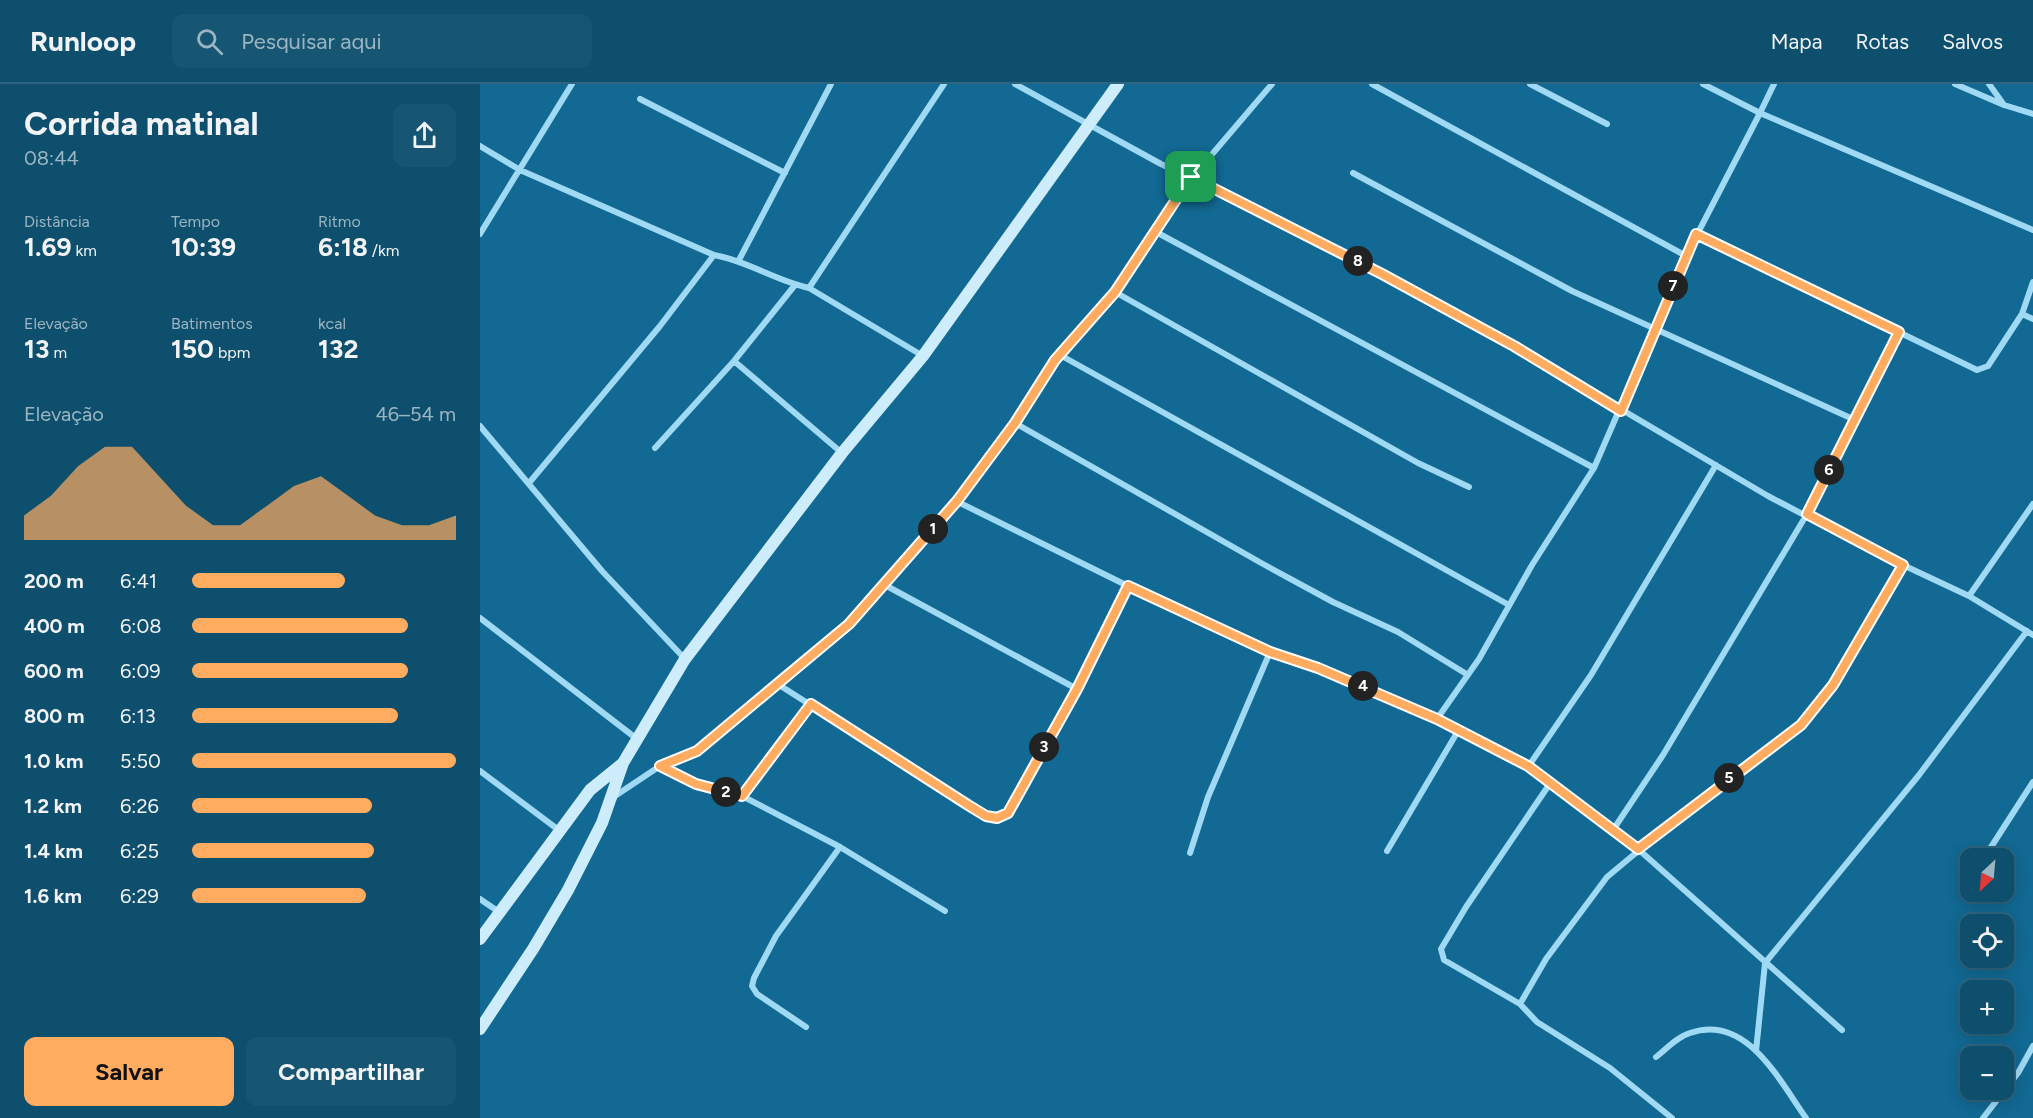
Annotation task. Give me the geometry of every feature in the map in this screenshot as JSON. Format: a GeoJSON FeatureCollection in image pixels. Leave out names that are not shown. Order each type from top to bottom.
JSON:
{"type":"FeatureCollection","features":[{"type":"Feature","properties":{"kind":"street"},"geometry":{"type":"LineString","coordinates":[[480,234],[572,84]]}},
{"type":"Feature","properties":{"kind":"street"},"geometry":{"type":"LineString","coordinates":[[739,260],[831,84]]}},
{"type":"Feature","properties":{"kind":"street"},"geometry":{"type":"LineString","coordinates":[[809,288],[944,84]]}},
{"type":"Feature","properties":{"kind":"street"},"geometry":{"type":"LineString","coordinates":[[1015,84],[1161,164],[1382,274],[1514,346],[1716,465],[1903,565],[1969,596],[2030,633],[1919,775],[1765,963],[1756,1051]]}},
{"type":"Feature","properties":{"kind":"street"},"geometry":{"type":"LineString","coordinates":[[480,1029],[553,916],[602,824],[623,763],[685,659],[842,453],[923,356],[1118,84]]}},
{"type":"Feature","properties":{"kind":"street"},"geometry":{"type":"LineString","coordinates":[[612,798],[660,766],[697,751],[730,726],[776,683],[831,640],[884,584],[957,501],[1015,423],[1060,355],[1115,292],[1191,177],[1272,84]]}},
{"type":"Feature","properties":{"kind":"street"},"geometry":{"type":"LineString","coordinates":[[1371,84],[1686,256]]}},
{"type":"Feature","properties":{"kind":"street"},"geometry":{"type":"LineString","coordinates":[[1530,84],[1607,124]]}},
{"type":"Feature","properties":{"kind":"street"},"geometry":{"type":"LineString","coordinates":[[1703,84],[1760,113],[2033,230]]}},
{"type":"Feature","properties":{"kind":"street"},"geometry":{"type":"LineString","coordinates":[[1437,719],[1468,675],[1594,468],[1621,411],[1696,234],[1774,84]]}},
{"type":"Feature","properties":{"kind":"street"},"geometry":{"type":"LineString","coordinates":[[1955,84],[2004,105],[2033,114]]}},
{"type":"Feature","properties":{"kind":"street"},"geometry":{"type":"LineString","coordinates":[[1989,84],[2004,105]]}},
{"type":"Feature","properties":{"kind":"street"},"geometry":{"type":"LineString","coordinates":[[640,99],[785,173]]}},
{"type":"Feature","properties":{"kind":"street"},"geometry":{"type":"LineString","coordinates":[[480,146],[520,170],[714,255],[739,260],[795,285],[809,288],[923,356]]}},
{"type":"Feature","properties":{"kind":"street"},"geometry":{"type":"LineString","coordinates":[[1353,173],[1572,291],[1855,420]]}},
{"type":"Feature","properties":{"kind":"street"},"geometry":{"type":"LineString","coordinates":[[1156,232],[1594,468]]}},
{"type":"Feature","properties":{"kind":"street"},"geometry":{"type":"LineString","coordinates":[[1696,234],[1977,369],[1988,366],[2022,314],[2033,282]]}},
{"type":"Feature","properties":{"kind":"street"},"geometry":{"type":"LineString","coordinates":[[529,483],[660,326],[714,255]]}},
{"type":"Feature","properties":{"kind":"street"},"geometry":{"type":"LineString","coordinates":[[655,448],[734,361],[795,285]]}},
{"type":"Feature","properties":{"kind":"street"},"geometry":{"type":"LineString","coordinates":[[1115,292],[1418,463],[1469,487]]}},
{"type":"Feature","properties":{"kind":"street"},"geometry":{"type":"LineString","coordinates":[[2022,314],[2033,319]]}},
{"type":"Feature","properties":{"kind":"street"},"geometry":{"type":"LineString","coordinates":[[1613,830],[1663,755],[1807,514],[1899,332]]}},
{"type":"Feature","properties":{"kind":"street"},"geometry":{"type":"LineString","coordinates":[[1060,355],[1509,605]]}},
{"type":"Feature","properties":{"kind":"street"},"geometry":{"type":"LineString","coordinates":[[734,361],[842,453]]}},
{"type":"Feature","properties":{"kind":"street"},"geometry":{"type":"LineString","coordinates":[[1015,423],[1263,564],[1398,633],[1468,675]]}},
{"type":"Feature","properties":{"kind":"street"},"geometry":{"type":"LineString","coordinates":[[480,426],[602,571],[685,659]]}},
{"type":"Feature","properties":{"kind":"street"},"geometry":{"type":"LineString","coordinates":[[1528,766],[1591,675],[1716,465]]}},
{"type":"Feature","properties":{"kind":"street"},"geometry":{"type":"LineString","coordinates":[[957,501],[1128,586],[1270,652],[1318,668],[1437,719],[1528,766],[1638,849],[1842,1030]]}},
{"type":"Feature","properties":{"kind":"street"},"geometry":{"type":"LineString","coordinates":[[1969,596],[2033,504]]}},
{"type":"Feature","properties":{"kind":"street"},"geometry":{"type":"LineString","coordinates":[[1520,1004],[1546,959],[1607,877],[1638,849],[1801,725],[1833,685],[1903,565]]}},
{"type":"Feature","properties":{"kind":"street"},"geometry":{"type":"LineString","coordinates":[[884,584],[1077,689]]}},
{"type":"Feature","properties":{"kind":"street"},"geometry":{"type":"LineString","coordinates":[[776,683],[986,816],[997,818],[1008,813],[1077,689],[1128,586]]}},
{"type":"Feature","properties":{"kind":"street"},"geometry":{"type":"LineString","coordinates":[[480,618],[637,740]]}},
{"type":"Feature","properties":{"kind":"street"},"geometry":{"type":"LineString","coordinates":[[1190,853],[1208,797],[1270,652]]}},
{"type":"Feature","properties":{"kind":"street"},"geometry":{"type":"LineString","coordinates":[[742,796],[811,704]]}},
{"type":"Feature","properties":{"kind":"street"},"geometry":{"type":"LineString","coordinates":[[1387,851],[1458,731]]}},
{"type":"Feature","properties":{"kind":"street"},"geometry":{"type":"LineString","coordinates":[[480,939],[590,790],[623,763]]}},
{"type":"Feature","properties":{"kind":"street"},"geometry":{"type":"LineString","coordinates":[[660,766],[696,784],[742,796],[840,847],[945,911]]}},
{"type":"Feature","properties":{"kind":"street"},"geometry":{"type":"LineString","coordinates":[[480,771],[561,832]]}},
{"type":"Feature","properties":{"kind":"street"},"geometry":{"type":"LineString","coordinates":[[1990,848],[2033,782]]}},
{"type":"Feature","properties":{"kind":"street"},"geometry":{"type":"LineString","coordinates":[[1551,783],[1466,908],[1441,949],[1444,960],[1520,1004],[1537,1022],[1610,1068],[1672,1118]]}},
{"type":"Feature","properties":{"kind":"street"},"geometry":{"type":"LineString","coordinates":[[806,1027],[757,994],[752,986],[753,978],[776,936],[840,847]]}},
{"type":"Feature","properties":{"kind":"street"},"geometry":{"type":"LineString","coordinates":[[480,899],[501,913]]}},
{"type":"Feature","properties":{"kind":"street"},"geometry":{"type":"LineString","coordinates":[[1656,1057],[1688,1033],[1706,1029],[1724,1030],[1741,1038],[1756,1051],[1806,1118]]}},
{"type":"Feature","properties":{"kind":"street"},"geometry":{"type":"LineString","coordinates":[[1983,1118],[2019,1073],[2033,1046]]}},
{"type":"Feature","properties":{"kind":"route"},"geometry":{"type":"LineString","coordinates":[[1191,177],[1382,274],[1514,346],[1621,411],[1696,234],[1899,332],[1807,514],[1870,550],[1903,565],[1833,685],[1801,725],[1638,849],[1528,766],[1437,719],[1318,668],[1270,652],[1128,586],[1077,689],[1008,813],[997,818],[986,816],[968,805],[811,704],[742,796],[696,784],[660,766],[697,751],[730,726],[776,683],[823,648],[849,624],[957,501],[991,452],[1015,423],[1055,360],[1115,292],[1191,177]]}}]}
